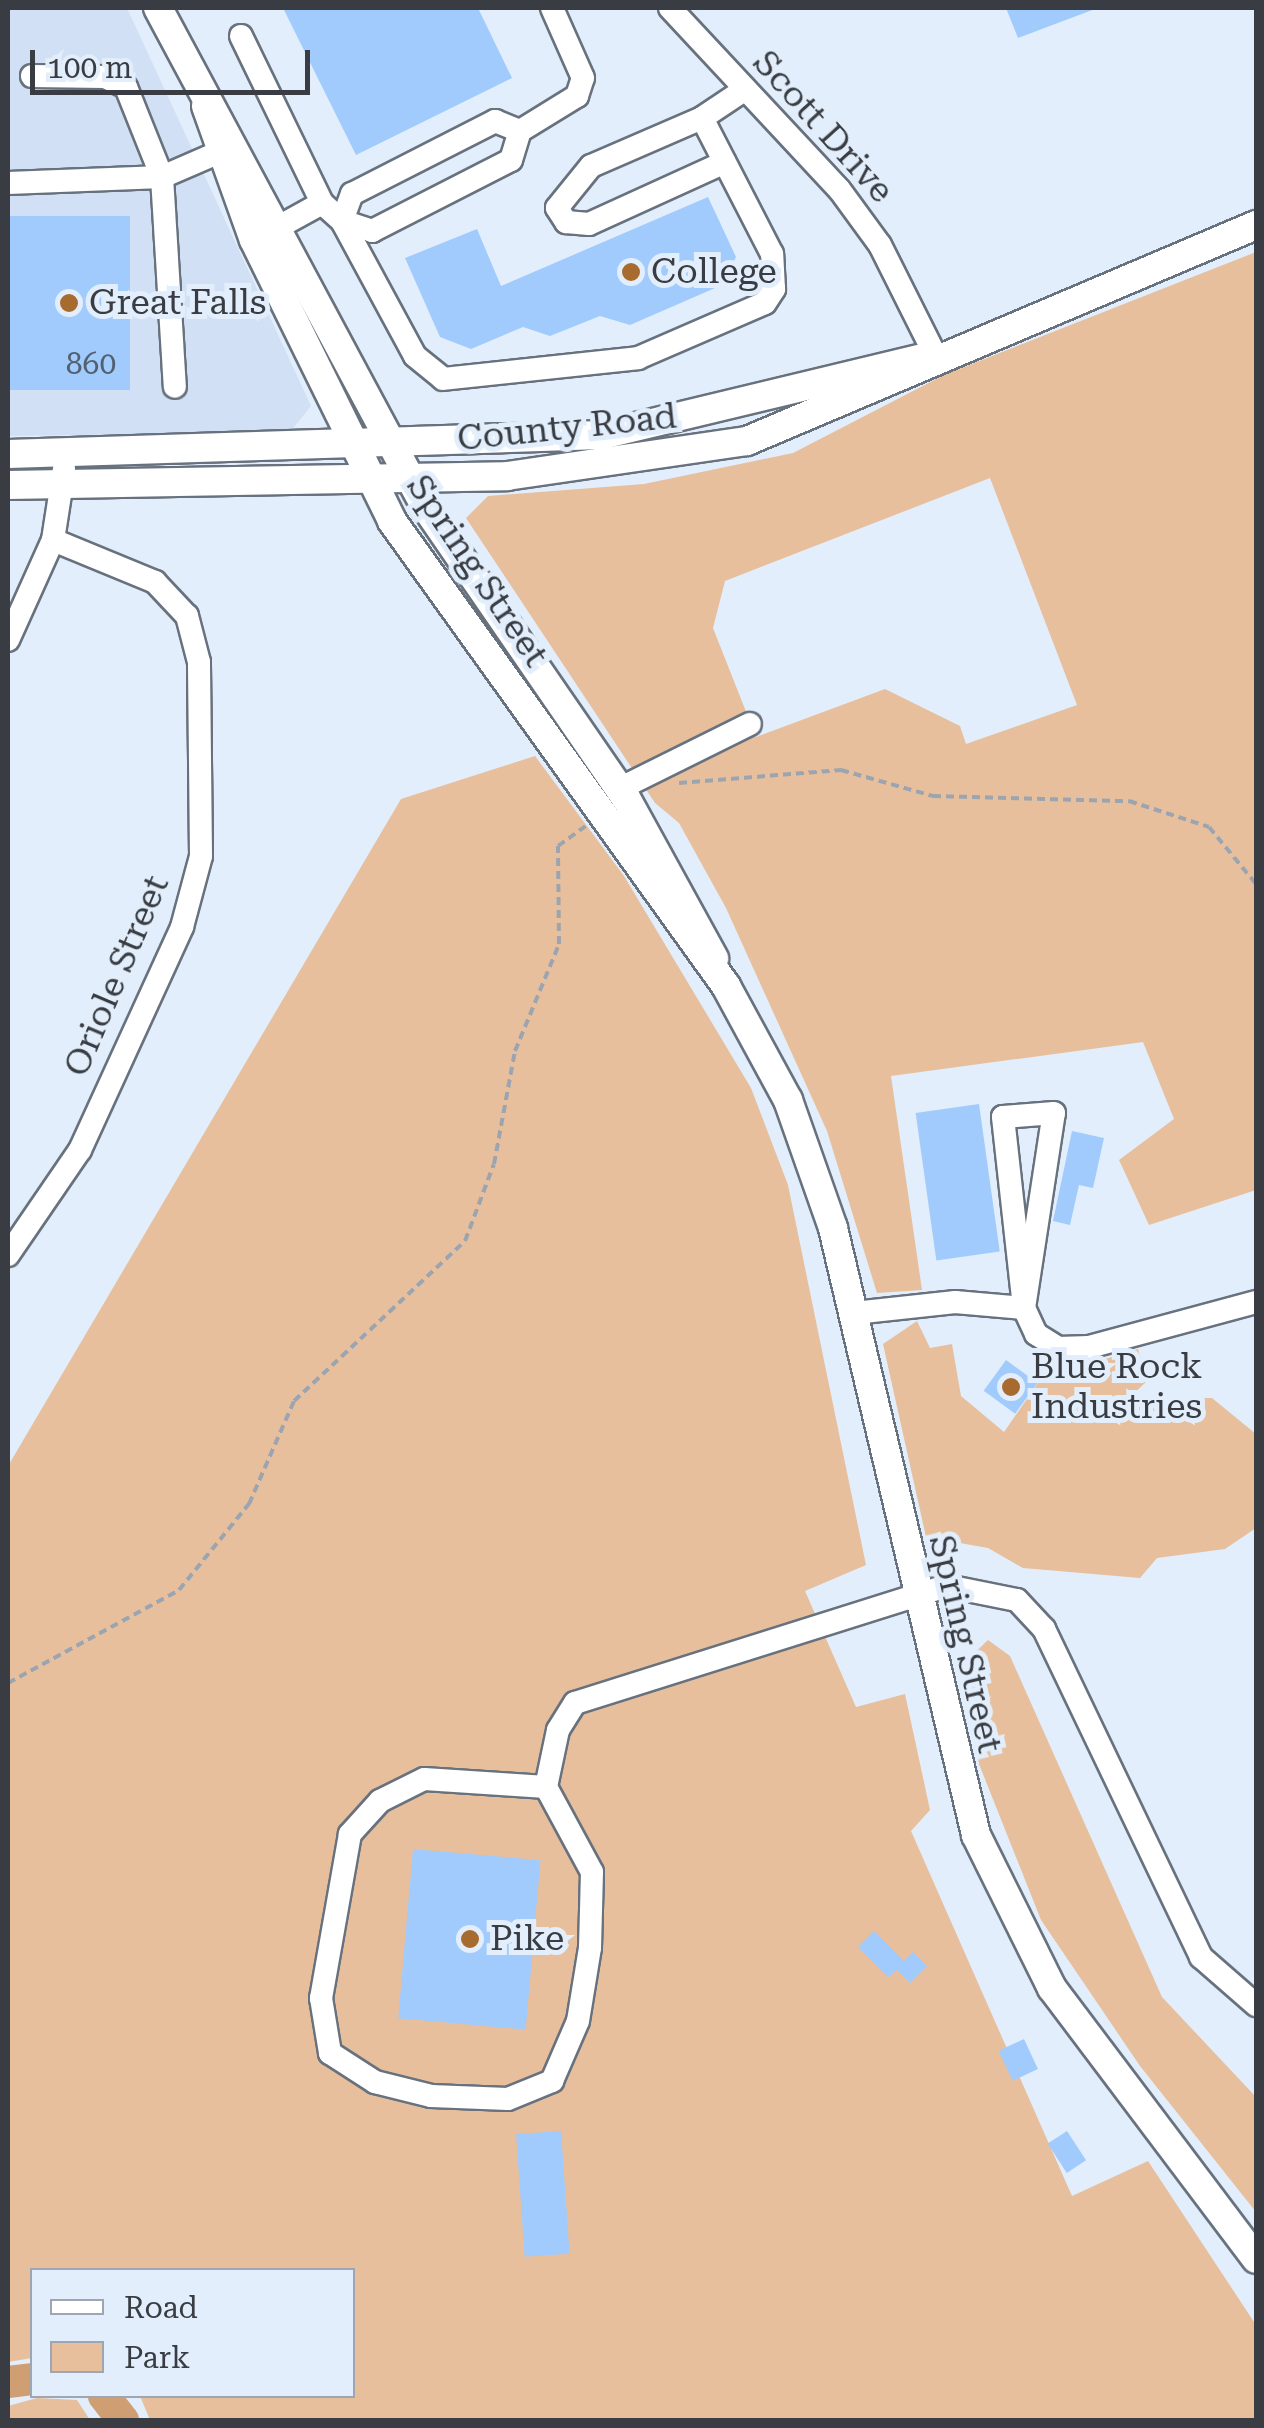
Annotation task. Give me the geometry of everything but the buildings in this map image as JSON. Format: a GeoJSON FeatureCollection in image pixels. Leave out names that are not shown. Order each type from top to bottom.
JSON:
{"type":"FeatureCollection","features":[{"type":"Feature","properties":{"kind":"main road","name":"Spring Street"},"geometry":{"type":"LineString","coordinates":[[158,8],[206,106],[282,227],[412,481],[619,789],[698,918],[726,986],[813,1162],[854,1314],[962,1798],[1030,1950],[1256,2259]]}},
{"type":"Feature","properties":{"kind":"main road","name":"Spring Street"},"geometry":{"type":"LineString","coordinates":[[206,106],[254,240],[373,482],[600,816],[726,986]]}},
{"type":"Feature","properties":{"kind":"main road","name":"County Road"},"geometry":{"type":"LineString","coordinates":[[8,484],[412,481],[628,465],[747,441],[878,392],[936,357],[1256,225]]}},
{"type":"Feature","properties":{"kind":"main road","name":"County Road"},"geometry":{"type":"LineString","coordinates":[[8,454],[396,448],[602,435],[936,357]]}},
{"type":"Feature","properties":{"kind":"street"},"geometry":{"type":"LineString","coordinates":[[342,222],[372,231],[511,160],[520,131],[584,88],[552,8]]}},
{"type":"Feature","properties":{"kind":"street","name":"Scott Drive"},"geometry":{"type":"LineString","coordinates":[[670,8],[880,245],[936,357]]}},
{"type":"Feature","properties":{"kind":"street"},"geometry":{"type":"LineString","coordinates":[[241,36],[322,202],[342,222],[426,370],[476,380],[608,364],[765,303],[774,289],[772,254],[702,118]]}},
{"type":"Feature","properties":{"kind":"street"},"geometry":{"type":"LineString","coordinates":[[32,76],[105,77],[126,88],[162,177],[175,387]]}},
{"type":"Feature","properties":{"kind":"street"},"geometry":{"type":"LineString","coordinates":[[725,162],[588,224],[566,222],[558,208],[591,166],[702,118],[744,90]]}},
{"type":"Feature","properties":{"kind":"street"},"geometry":{"type":"LineString","coordinates":[[342,222],[352,194],[494,120],[520,131]]}},
{"type":"Feature","properties":{"kind":"street"},"geometry":{"type":"LineString","coordinates":[[8,182],[162,177],[222,151]]}},
{"type":"Feature","properties":{"kind":"street"},"geometry":{"type":"LineString","coordinates":[[254,240],[322,202]]}},
{"type":"Feature","properties":{"kind":"street"},"geometry":{"type":"LineString","coordinates":[[8,640],[53,540],[67,451]]}},
{"type":"Feature","properties":{"kind":"street","name":"Oriole Street"},"geometry":{"type":"LineString","coordinates":[[8,1254],[80,1150],[182,927],[201,856],[199,662],[187,616],[155,582],[53,540]]}},
{"type":"Feature","properties":{"kind":"street"},"geometry":{"type":"LineString","coordinates":[[619,789],[750,724]]}},
{"type":"Feature","properties":{"kind":"street"},"geometry":{"type":"LineString","coordinates":[[1024,1308],[1054,1113],[1004,1117],[1024,1308],[1036,1334],[1072,1348],[1256,1302]]}},
{"type":"Feature","properties":{"kind":"street"},"geometry":{"type":"LineString","coordinates":[[854,1314],[956,1302],[1024,1308]]}},
{"type":"Feature","properties":{"kind":"street"},"geometry":{"type":"LineString","coordinates":[[546,1787],[424,1779],[380,1802],[350,1834],[321,1998],[330,2053],[375,2082],[431,2096],[508,2099],[552,2081],[578,2022],[592,1872],[546,1787],[558,1730],[575,1704],[914,1590],[990,1589],[1017,1600],[1044,1629],[1201,1957],[1256,2006]]}},
{"type":"Feature","properties":{"kind":"path"},"geometry":{"type":"LineString","coordinates":[[658,785],[840,770],[933,796],[1130,802],[1209,827],[1256,884]]}},
{"type":"Feature","properties":{"kind":"path"},"geometry":{"type":"LineString","coordinates":[[8,1682],[179,1590],[249,1504],[294,1401],[465,1241],[494,1164],[515,1051],[559,944],[558,846],[600,816]]}},
{"type":"Feature","properties":{"kind":"shaded area"},"geometry":{"type":"Polygon","coordinates":[[[8,8],[127,8],[311,406],[290,432],[8,436],[8,8]]]}},
{"type":"Feature","properties":{"kind":"green space"},"geometry":{"type":"Polygon","coordinates":[[[1256,252],[1256,1190],[1149,1225],[1119,1160],[1174,1119],[1143,1042],[891,1076],[922,1290],[877,1293],[827,1131],[726,908],[679,823],[655,803],[466,518],[488,496],[644,484],[793,453],[944,375],[1256,252]],[[990,478],[725,581],[713,628],[756,737],[885,689],[960,726],[966,744],[1077,705],[990,478]]]}},
{"type":"Feature","properties":{"kind":"green space"},"geometry":{"type":"Polygon","coordinates":[[[535,756],[624,876],[751,1088],[788,1185],[866,1565],[805,1591],[856,1707],[905,1694],[930,1810],[911,1831],[1072,2196],[1148,2161],[1256,2325],[1256,2420],[150,2420],[141,2398],[355,2398],[355,2268],[30,2268],[30,2358],[8,2362],[8,1466],[401,799],[535,756]]]}},
{"type":"Feature","properties":{"kind":"green space"},"geometry":{"type":"Polygon","coordinates":[[[917,1321],[930,1348],[952,1344],[961,1396],[1004,1432],[1038,1383],[1096,1383],[1099,1361],[1138,1349],[1147,1381],[1128,1399],[1212,1398],[1256,1434],[1256,1528],[1225,1549],[1157,1558],[1140,1578],[1023,1568],[988,1548],[926,1537],[883,1344],[917,1321]]]}},
{"type":"Feature","properties":{"kind":"green space"},"geometry":{"type":"Polygon","coordinates":[[[988,1640],[1010,1656],[1162,1997],[1256,2097],[1256,2212],[1140,2066],[1041,1920],[979,1764],[963,1664],[988,1640]]]}},
{"type":"Feature","properties":{"kind":"green space"},"geometry":{"type":"Polygon","coordinates":[[[37,2398],[77,2400],[90,2420],[8,2420],[8,2406],[37,2398]]]}},
{"type":"Feature","properties":{"kind":"waterway"},"geometry":{"type":"LineString","coordinates":[[8,2382],[30,2379]]}},
{"type":"Feature","properties":{"kind":"waterway"},"geometry":{"type":"LineString","coordinates":[[106,2398],[123,2420]]}},
{"type":"Feature","properties":{"kind":"place","name":"College"},"geometry":{"type":"Point","coordinates":[631,272]}},
{"type":"Feature","properties":{"kind":"place","name":"Great Falls"},"geometry":{"type":"Point","coordinates":[69,303]}},
{"type":"Feature","properties":{"kind":"place","name":"Blue Rock Industries"},"geometry":{"type":"Point","coordinates":[1011,1387]}},
{"type":"Feature","properties":{"kind":"place","name":"Pike"},"geometry":{"type":"Point","coordinates":[470,1939]}}]}
